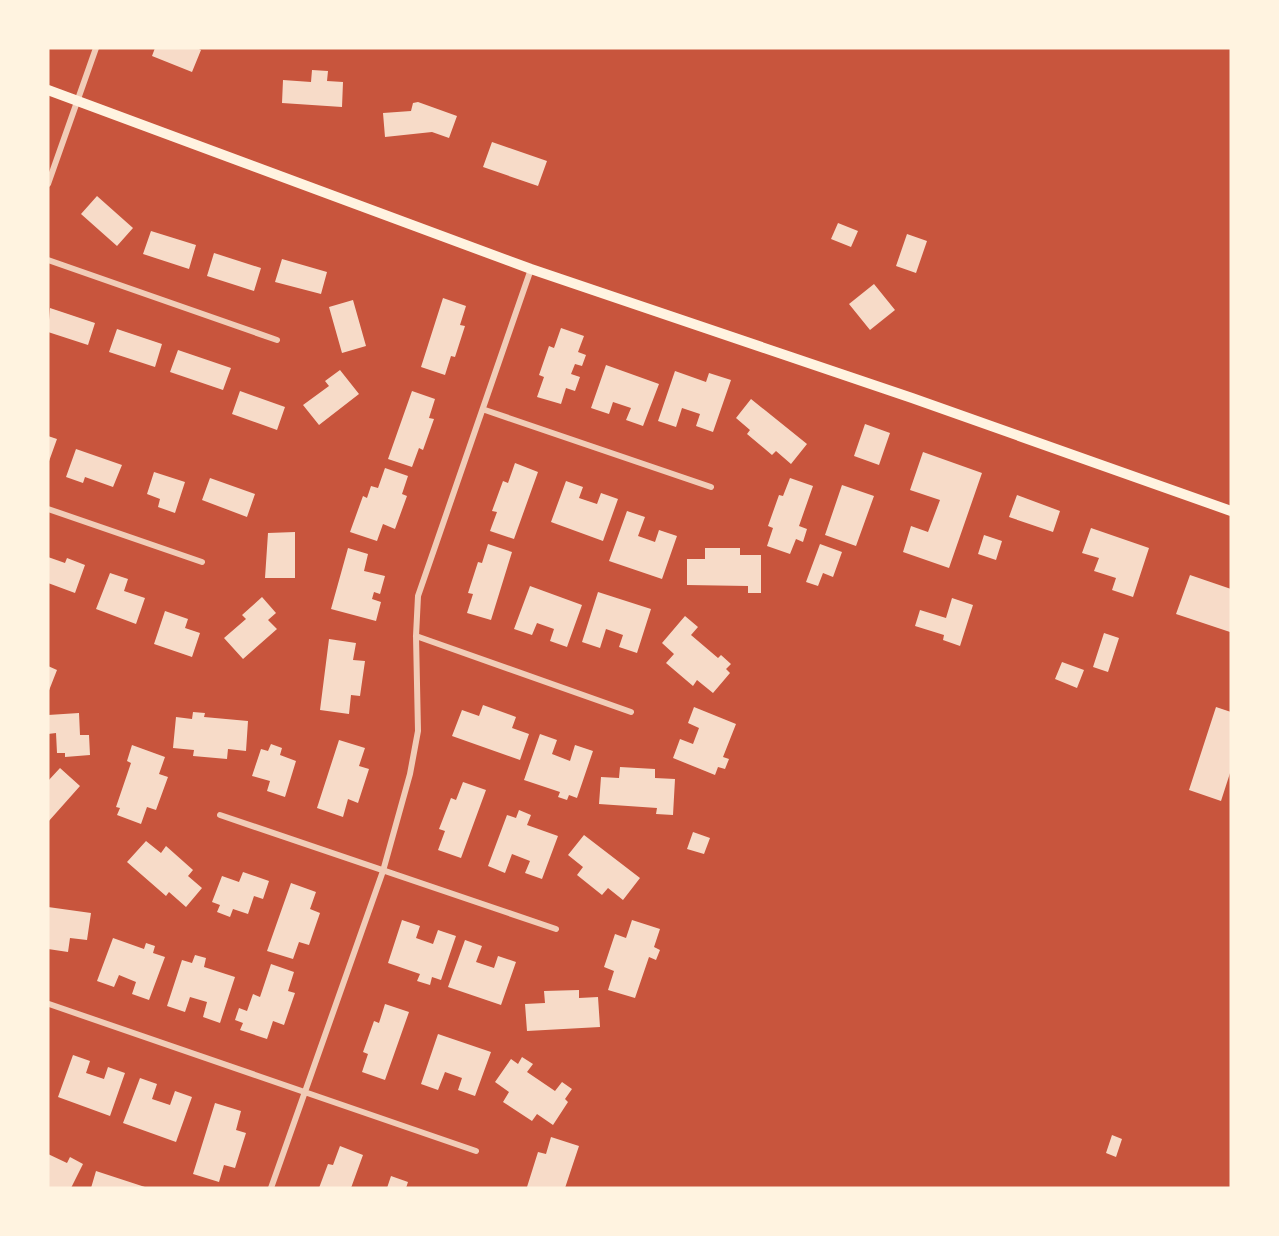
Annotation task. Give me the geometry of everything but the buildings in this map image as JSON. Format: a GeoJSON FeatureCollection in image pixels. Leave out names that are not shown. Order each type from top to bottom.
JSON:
{"type":"FeatureCollection","features":[{"type":"Feature","properties":{"kind":"main road"},"geometry":{"type":"LineString","coordinates":[[48,90],[531,269],[912,398],[1231,511]]}},
{"type":"Feature","properties":{"kind":"street"},"geometry":{"type":"LineString","coordinates":[[48,184],[96,48]]}},
{"type":"Feature","properties":{"kind":"street"},"geometry":{"type":"LineString","coordinates":[[48,260],[277,340]]}},
{"type":"Feature","properties":{"kind":"street"},"geometry":{"type":"LineString","coordinates":[[271,1188],[383,871],[410,774],[418,731],[416,636],[418,596],[485,410],[531,269]]}},
{"type":"Feature","properties":{"kind":"street"},"geometry":{"type":"LineString","coordinates":[[485,410],[711,487]]}},
{"type":"Feature","properties":{"kind":"street"},"geometry":{"type":"LineString","coordinates":[[48,508],[202,562]]}},
{"type":"Feature","properties":{"kind":"street"},"geometry":{"type":"LineString","coordinates":[[416,636],[631,712]]}},
{"type":"Feature","properties":{"kind":"street"},"geometry":{"type":"LineString","coordinates":[[219,815],[556,929]]}},
{"type":"Feature","properties":{"kind":"street"},"geometry":{"type":"LineString","coordinates":[[50,1004],[476,1150]]}}]}
